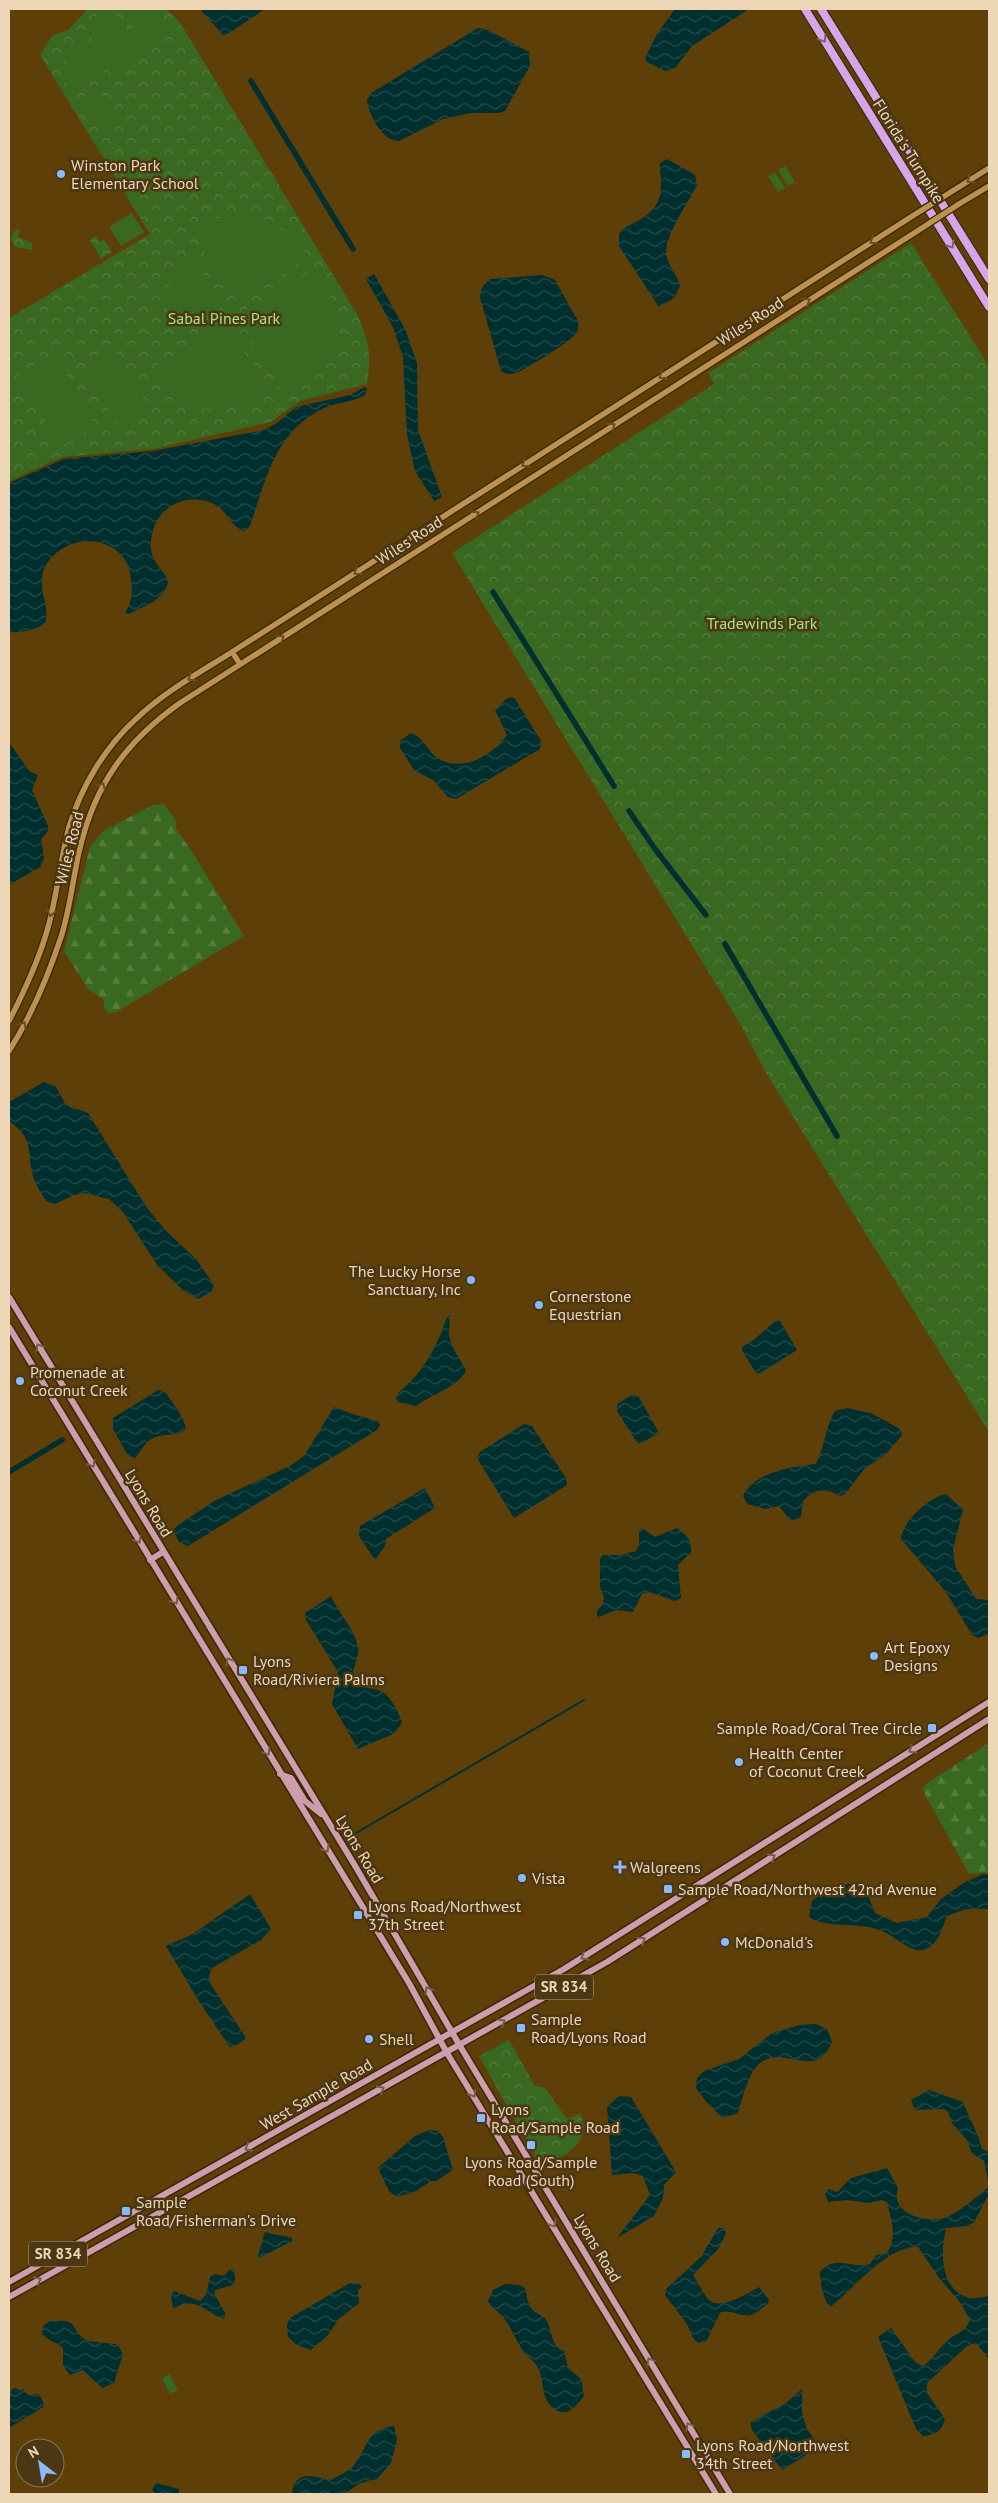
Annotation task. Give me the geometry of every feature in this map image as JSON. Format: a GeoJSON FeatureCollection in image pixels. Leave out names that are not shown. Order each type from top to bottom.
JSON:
{"type":"FeatureCollection","features":[{"type":"Feature","properties":{"kind":"highway","name":"Florida's Turnpike"},"geometry":{"type":"LineString","coordinates":[[804,9],[989,307]]}},
{"type":"Feature","properties":{"kind":"highway","name":"Florida's Turnpike"},"geometry":{"type":"LineString","coordinates":[[822,9],[989,279]]}},
{"type":"Feature","properties":{"kind":"main road","name":"Wiles Road"},"geometry":{"type":"LineString","coordinates":[[9,1021],[33,970],[47,932],[70,826],[80,796],[93,772],[111,746],[135,719],[157,700],[989,168]]}},
{"type":"Feature","properties":{"kind":"main road","name":"Wiles Road"},"geometry":{"type":"LineString","coordinates":[[9,1051],[37,999],[62,934],[84,830],[107,778],[123,754],[144,731],[180,703],[240,664],[989,186]]}},
{"type":"Feature","properties":{"kind":"main road"},"geometry":{"type":"LineString","coordinates":[[232,652],[240,664]]}},
{"type":"Feature","properties":{"kind":"main road","name":"Lyons Road"},"geometry":{"type":"LineString","coordinates":[[9,1297],[326,1818],[452,2033],[730,2494]]}},
{"type":"Feature","properties":{"kind":"main road","name":"Lyons Road"},"geometry":{"type":"LineString","coordinates":[[9,1327],[409,1983],[447,2053],[716,2494]]}},
{"type":"Feature","properties":{"kind":"main road"},"geometry":{"type":"LineString","coordinates":[[150,1560],[163,1552]]}},
{"type":"Feature","properties":{"kind":"main road","name":"West Sample Road"},"geometry":{"type":"LineString","coordinates":[[9,2282],[440,2038],[452,2033],[619,1936],[989,1702]]}},
{"type":"Feature","properties":{"kind":"main road","name":"West Sample Road"},"geometry":{"type":"LineString","coordinates":[[9,2297],[608,1962],[989,1719]]}},
{"type":"Feature","properties":{"kind":"main road"},"geometry":{"type":"LineString","coordinates":[[280,1774],[291,1778],[305,1801],[326,1818]]}},
{"type":"Feature","properties":{"kind":"green space","name":"Sabal Pines Park"},"geometry":{"type":"Polygon","coordinates":[[[88,9],[166,9],[179,21],[357,314],[368,348],[367,384],[300,401],[271,422],[153,449],[62,457],[9,481],[9,318],[150,234],[40,55],[52,36],[68,30],[88,9]]]}},
{"type":"Feature","properties":{"kind":"green space"},"geometry":{"type":"Polygon","coordinates":[[[109,9],[113,9],[142,54],[113,73],[83,25],[109,9]]]}},
{"type":"Feature","properties":{"kind":"green space"},"geometry":{"type":"Polygon","coordinates":[[[145,13],[163,17],[174,30],[148,48],[143,47],[128,19],[145,13]]]}},
{"type":"Feature","properties":{"kind":"green space"},"geometry":{"type":"Polygon","coordinates":[[[84,39],[105,70],[104,75],[71,93],[65,78],[66,63],[72,50],[84,39]]]}},
{"type":"Feature","properties":{"kind":"green space"},"geometry":{"type":"Polygon","coordinates":[[[96,90],[101,93],[118,121],[115,128],[107,132],[100,129],[84,103],[86,94],[96,90]]]}},
{"type":"Feature","properties":{"kind":"green space"},"geometry":{"type":"Polygon","coordinates":[[[196,112],[205,128],[198,132],[188,116],[196,112]]]}},
{"type":"Feature","properties":{"kind":"green space"},"geometry":{"type":"Polygon","coordinates":[[[183,119],[193,135],[185,140],[176,124],[183,119]]]}},
{"type":"Feature","properties":{"kind":"green space"},"geometry":{"type":"Polygon","coordinates":[[[785,166],[795,182],[788,186],[778,170],[785,166]]]}},
{"type":"Feature","properties":{"kind":"green space"},"geometry":{"type":"Polygon","coordinates":[[[775,172],[785,188],[778,192],[768,176],[775,172]]]}},
{"type":"Feature","properties":{"kind":"green space"},"geometry":{"type":"Polygon","coordinates":[[[132,213],[144,232],[121,246],[109,227],[132,213]]]}},
{"type":"Feature","properties":{"kind":"green space"},"geometry":{"type":"Polygon","coordinates":[[[256,216],[293,235],[307,258],[240,300],[233,297],[192,232],[215,218],[256,216]]]}},
{"type":"Feature","properties":{"kind":"green space"},"geometry":{"type":"Polygon","coordinates":[[[16,229],[20,230],[18,237],[32,243],[32,250],[15,247],[11,238],[16,229]]]}},
{"type":"Feature","properties":{"kind":"green space"},"geometry":{"type":"Polygon","coordinates":[[[96,236],[100,242],[104,239],[112,252],[101,259],[90,240],[96,236]]]}},
{"type":"Feature","properties":{"kind":"green space","name":"Tradewinds Park"},"geometry":{"type":"Polygon","coordinates":[[[911,243],[989,366],[989,1432],[769,1078],[739,1022],[452,553],[714,384],[708,373],[911,243]]]}},
{"type":"Feature","properties":{"kind":"green space"},"geometry":{"type":"Polygon","coordinates":[[[195,261],[221,303],[219,312],[177,336],[167,315],[167,294],[176,275],[195,261]]]}},
{"type":"Feature","properties":{"kind":"green space"},"geometry":{"type":"Polygon","coordinates":[[[313,270],[337,309],[341,341],[324,366],[283,391],[240,320],[242,312],[313,270]]]}},
{"type":"Feature","properties":{"kind":"green space"},"geometry":{"type":"Polygon","coordinates":[[[222,324],[228,325],[270,394],[246,408],[205,409],[169,390],[155,367],[222,324]]]}},
{"type":"Feature","properties":{"kind":"green space"},"geometry":{"type":"Polygon","coordinates":[[[115,350],[151,412],[120,430],[84,368],[115,350]]]}},
{"type":"Feature","properties":{"kind":"green space"},"geometry":{"type":"Polygon","coordinates":[[[54,354],[96,426],[60,447],[18,375],[54,354]]]}},
{"type":"Feature","properties":{"kind":"green space"},"geometry":{"type":"Polygon","coordinates":[[[164,804],[176,821],[176,829],[244,936],[116,1012],[108,1013],[104,1008],[104,1000],[88,989],[64,951],[90,847],[103,831],[153,805],[164,804]]]}},
{"type":"Feature","properties":{"kind":"green space"},"geometry":{"type":"Polygon","coordinates":[[[989,1743],[989,1872],[969,1874],[922,1789],[927,1783],[989,1743]]]}},
{"type":"Feature","properties":{"kind":"green space"},"geometry":{"type":"Polygon","coordinates":[[[509,2040],[535,2086],[545,2088],[567,2119],[580,2114],[583,2123],[581,2139],[576,2145],[548,2165],[542,2165],[538,2161],[479,2056],[509,2040]]]}},
{"type":"Feature","properties":{"kind":"green space"},"geometry":{"type":"Polygon","coordinates":[[[169,2374],[178,2390],[170,2394],[162,2378],[169,2374]]]}},
{"type":"Feature","properties":{"kind":"water"},"geometry":{"type":"Polygon","coordinates":[[[200,9],[265,9],[223,35],[200,9]]]}},
{"type":"Feature","properties":{"kind":"water"},"geometry":{"type":"Polygon","coordinates":[[[675,9],[749,9],[692,46],[675,68],[665,71],[647,62],[645,58],[657,34],[675,9]]]}},
{"type":"Feature","properties":{"kind":"water"},"geometry":{"type":"Polygon","coordinates":[[[478,28],[486,29],[529,52],[530,66],[505,111],[499,113],[471,113],[443,119],[399,141],[387,137],[377,126],[370,113],[367,100],[371,93],[478,28]]]}},
{"type":"Feature","properties":{"kind":"water"},"geometry":{"type":"Polygon","coordinates":[[[667,159],[695,175],[697,185],[673,229],[666,247],[667,259],[680,286],[674,298],[659,307],[619,246],[619,235],[621,230],[648,214],[657,202],[661,183],[660,163],[667,159]]]}},
{"type":"Feature","properties":{"kind":"water"},"geometry":{"type":"Polygon","coordinates":[[[374,274],[405,329],[417,363],[418,430],[442,497],[434,501],[415,471],[407,435],[403,357],[393,327],[366,279],[374,274]]]}},
{"type":"Feature","properties":{"kind":"water"},"geometry":{"type":"Polygon","coordinates":[[[542,275],[555,280],[578,321],[578,331],[549,354],[529,366],[514,374],[505,373],[501,371],[480,297],[482,289],[491,279],[542,275]]]}},
{"type":"Feature","properties":{"kind":"water"},"geometry":{"type":"Polygon","coordinates":[[[365,387],[367,389],[365,395],[355,400],[322,409],[306,419],[282,444],[267,475],[250,526],[245,531],[234,525],[220,508],[208,501],[186,500],[173,505],[163,512],[154,526],[151,547],[153,558],[165,574],[168,583],[162,594],[153,602],[129,614],[125,613],[131,601],[131,580],[128,565],[120,553],[109,546],[97,542],[71,544],[59,551],[50,560],[43,572],[42,584],[47,615],[46,621],[34,629],[9,633],[9,483],[64,459],[153,451],[264,430],[277,423],[296,407],[350,395],[365,387]]]}},
{"type":"Feature","properties":{"kind":"water"},"geometry":{"type":"Polygon","coordinates":[[[512,697],[541,741],[540,749],[456,799],[448,797],[433,780],[414,770],[400,748],[400,741],[411,733],[418,737],[436,757],[445,762],[465,763],[484,756],[501,743],[507,735],[495,710],[506,699],[512,697]]]}},
{"type":"Feature","properties":{"kind":"water"},"geometry":{"type":"Polygon","coordinates":[[[9,742],[29,771],[38,775],[32,790],[48,826],[48,831],[41,839],[44,858],[40,867],[9,885],[9,742]]]}},
{"type":"Feature","properties":{"kind":"water"},"geometry":{"type":"Polygon","coordinates":[[[44,1082],[56,1087],[66,1105],[88,1113],[147,1208],[167,1232],[196,1259],[214,1285],[211,1292],[198,1299],[185,1292],[157,1265],[123,1212],[109,1199],[85,1193],[74,1195],[55,1204],[46,1201],[33,1176],[26,1138],[9,1121],[9,1102],[44,1082]]]}},
{"type":"Feature","properties":{"kind":"water"},"geometry":{"type":"Polygon","coordinates":[[[450,1315],[449,1335],[452,1346],[466,1370],[458,1381],[416,1406],[398,1402],[396,1399],[398,1393],[415,1377],[428,1359],[439,1339],[447,1317],[450,1315]]]}},
{"type":"Feature","properties":{"kind":"water"},"geometry":{"type":"Polygon","coordinates":[[[776,1320],[780,1321],[797,1350],[760,1373],[756,1373],[742,1347],[755,1339],[776,1320]]]}},
{"type":"Feature","properties":{"kind":"water"},"geometry":{"type":"Polygon","coordinates":[[[158,1390],[165,1392],[183,1419],[186,1429],[179,1433],[155,1437],[144,1446],[135,1458],[128,1456],[113,1429],[113,1418],[158,1390]]]}},
{"type":"Feature","properties":{"kind":"water"},"geometry":{"type":"Polygon","coordinates":[[[632,1395],[638,1396],[658,1431],[657,1434],[640,1444],[636,1441],[617,1411],[617,1404],[632,1395]]]}},
{"type":"Feature","properties":{"kind":"water"},"geometry":{"type":"Polygon","coordinates":[[[334,1407],[378,1421],[380,1425],[377,1430],[188,1546],[179,1542],[173,1530],[178,1525],[216,1500],[290,1466],[304,1456],[334,1407]]]}},
{"type":"Feature","properties":{"kind":"water"},"geometry":{"type":"Polygon","coordinates":[[[848,1408],[873,1414],[900,1429],[902,1435],[886,1454],[865,1468],[845,1494],[840,1496],[820,1491],[807,1497],[803,1501],[801,1517],[791,1521],[779,1506],[765,1509],[747,1504],[743,1496],[756,1481],[775,1472],[816,1464],[829,1423],[835,1411],[848,1408]]]}},
{"type":"Feature","properties":{"kind":"water"},"geometry":{"type":"Polygon","coordinates":[[[524,1424],[532,1426],[566,1478],[567,1485],[514,1518],[477,1458],[480,1452],[524,1424]]]}},
{"type":"Feature","properties":{"kind":"water"},"geometry":{"type":"Polygon","coordinates":[[[425,1488],[435,1508],[386,1539],[385,1546],[375,1560],[359,1536],[360,1526],[425,1488]]]}},
{"type":"Feature","properties":{"kind":"water"},"geometry":{"type":"Polygon","coordinates":[[[946,1494],[963,1510],[953,1549],[955,1566],[976,1599],[989,1600],[989,1633],[979,1638],[972,1635],[946,1592],[901,1539],[906,1525],[918,1511],[932,1500],[946,1494]]]}},
{"type":"Feature","properties":{"kind":"water"},"geometry":{"type":"Polygon","coordinates":[[[642,1528],[655,1537],[677,1528],[689,1540],[691,1552],[678,1565],[681,1598],[675,1601],[649,1592],[642,1594],[633,1612],[616,1610],[599,1617],[597,1616],[597,1611],[603,1603],[604,1597],[600,1587],[600,1559],[603,1555],[620,1555],[636,1551],[639,1545],[639,1531],[642,1528]]]}},
{"type":"Feature","properties":{"kind":"water"},"geometry":{"type":"Polygon","coordinates":[[[331,1596],[356,1640],[358,1656],[354,1677],[356,1681],[362,1686],[381,1691],[387,1695],[395,1706],[402,1723],[393,1734],[358,1749],[332,1704],[338,1672],[306,1620],[305,1613],[331,1596]]]}},
{"type":"Feature","properties":{"kind":"water"},"geometry":{"type":"Polygon","coordinates":[[[984,1874],[989,1875],[989,1909],[966,1909],[947,1916],[936,1941],[923,1950],[913,1949],[886,1933],[873,1928],[835,1925],[809,1917],[812,1901],[817,1897],[843,1885],[863,1883],[875,1913],[897,1923],[927,1917],[941,1899],[965,1882],[984,1874]]]}},
{"type":"Feature","properties":{"kind":"water"},"geometry":{"type":"Polygon","coordinates":[[[250,1894],[271,1929],[261,1940],[212,1968],[209,1976],[210,1983],[246,2038],[239,2044],[230,2047],[200,2003],[166,1946],[193,1934],[250,1894]]]}},
{"type":"Feature","properties":{"kind":"water"},"geometry":{"type":"Polygon","coordinates":[[[816,2024],[827,2029],[832,2042],[825,2054],[818,2059],[809,2061],[780,2057],[770,2058],[760,2063],[752,2072],[738,2113],[723,2118],[708,2104],[696,2088],[697,2078],[704,2071],[739,2059],[772,2033],[800,2025],[816,2024]]]}},
{"type":"Feature","properties":{"kind":"water"},"geometry":{"type":"Polygon","coordinates":[[[929,2090],[963,2102],[982,2149],[989,2152],[989,2185],[984,2161],[972,2153],[967,2140],[952,2123],[948,2112],[944,2109],[915,2110],[911,2100],[929,2090]]]}},
{"type":"Feature","properties":{"kind":"water"},"geometry":{"type":"Polygon","coordinates":[[[619,2096],[631,2097],[676,2172],[664,2185],[663,2198],[654,2216],[617,2238],[650,2195],[643,2176],[633,2173],[612,2175],[607,2107],[619,2096]]]}},
{"type":"Feature","properties":{"kind":"water"},"geometry":{"type":"Polygon","coordinates":[[[429,2130],[438,2131],[443,2137],[453,2170],[416,2191],[396,2197],[389,2191],[378,2168],[415,2136],[429,2130]]]}},
{"type":"Feature","properties":{"kind":"water"},"geometry":{"type":"Polygon","coordinates":[[[887,2168],[898,2188],[897,2197],[899,2205],[905,2211],[921,2218],[939,2219],[947,2217],[964,2207],[989,2187],[989,2194],[974,2222],[967,2226],[946,2228],[943,2259],[948,2279],[960,2294],[970,2298],[989,2296],[989,2359],[976,2343],[967,2346],[927,2383],[927,2393],[945,2419],[942,2427],[935,2433],[923,2436],[916,2429],[878,2337],[891,2328],[915,2362],[923,2366],[949,2339],[963,2330],[968,2324],[970,2320],[960,2302],[940,2279],[918,2247],[906,2248],[894,2253],[871,2270],[830,2307],[821,2286],[820,2272],[826,2266],[838,2263],[870,2264],[876,2255],[887,2253],[893,2234],[887,2202],[882,2200],[868,2203],[847,2200],[828,2202],[825,2194],[828,2189],[837,2192],[851,2178],[887,2168]]]}},
{"type":"Feature","properties":{"kind":"water"},"geometry":{"type":"Polygon","coordinates":[[[718,2228],[724,2228],[726,2233],[719,2248],[693,2275],[708,2299],[719,2303],[726,2302],[741,2297],[759,2287],[769,2300],[768,2304],[751,2315],[747,2316],[728,2312],[720,2313],[706,2342],[698,2343],[693,2338],[687,2324],[665,2295],[666,2289],[701,2257],[718,2228]]]}},
{"type":"Feature","properties":{"kind":"water"},"geometry":{"type":"Polygon","coordinates":[[[265,2232],[292,2238],[292,2241],[257,2259],[265,2232]]]}},
{"type":"Feature","properties":{"kind":"water"},"geometry":{"type":"Polygon","coordinates":[[[230,2269],[234,2271],[235,2279],[233,2285],[215,2290],[214,2293],[226,2315],[224,2319],[195,2304],[183,2304],[173,2308],[171,2296],[174,2291],[200,2301],[206,2295],[210,2277],[215,2274],[224,2276],[230,2269]]]}},
{"type":"Feature","properties":{"kind":"water"},"geometry":{"type":"Polygon","coordinates":[[[350,2283],[358,2283],[362,2287],[358,2290],[359,2303],[338,2320],[328,2335],[311,2350],[297,2345],[288,2337],[287,2325],[290,2318],[350,2283]]]}},
{"type":"Feature","properties":{"kind":"water"},"geometry":{"type":"Polygon","coordinates":[[[505,2284],[521,2286],[526,2290],[532,2309],[546,2319],[555,2343],[564,2351],[568,2368],[581,2379],[584,2396],[572,2409],[560,2412],[547,2401],[537,2366],[523,2351],[504,2318],[488,2301],[493,2290],[505,2284]]]}},
{"type":"Feature","properties":{"kind":"water"},"geometry":{"type":"Polygon","coordinates":[[[50,2321],[67,2321],[71,2323],[86,2340],[118,2345],[123,2354],[114,2383],[102,2388],[83,2370],[70,2375],[63,2365],[63,2348],[42,2334],[43,2326],[50,2321]]]}},
{"type":"Feature","properties":{"kind":"water"},"geometry":{"type":"Polygon","coordinates":[[[15,2388],[21,2391],[23,2389],[28,2395],[39,2394],[44,2404],[43,2407],[9,2428],[9,2408],[11,2406],[9,2400],[12,2389],[15,2388]]]}},
{"type":"Feature","properties":{"kind":"water"},"geometry":{"type":"Polygon","coordinates":[[[802,2389],[802,2412],[806,2427],[819,2447],[782,2470],[752,2430],[750,2423],[787,2402],[802,2389]]]}},
{"type":"Feature","properties":{"kind":"water"},"geometry":{"type":"Polygon","coordinates":[[[394,2426],[397,2439],[391,2463],[377,2479],[361,2483],[343,2494],[292,2494],[297,2480],[301,2477],[312,2476],[331,2480],[347,2471],[359,2459],[373,2435],[385,2428],[394,2426]]]}},
{"type":"Feature","properties":{"kind":"water"},"geometry":{"type":"Polygon","coordinates":[[[156,2483],[179,2489],[179,2494],[156,2494],[152,2490],[156,2483]]]}},
{"type":"Feature","properties":{"kind":"waterway"},"geometry":{"type":"LineString","coordinates":[[251,81],[353,249]]}},
{"type":"Feature","properties":{"kind":"waterway"},"geometry":{"type":"LineString","coordinates":[[493,592],[614,786]]}},
{"type":"Feature","properties":{"kind":"waterway"},"geometry":{"type":"LineString","coordinates":[[629,811],[655,849],[706,915]]}},
{"type":"Feature","properties":{"kind":"waterway"},"geometry":{"type":"LineString","coordinates":[[725,944],[837,1136]]}},
{"type":"Feature","properties":{"kind":"waterway"},"geometry":{"type":"LineString","coordinates":[[9,1472],[62,1440]]}},
{"type":"Feature","properties":{"kind":"waterway"},"geometry":{"type":"LineString","coordinates":[[356,1833],[584,1700]]}},
{"type":"Feature","properties":{"kind":"place","name":"Winston Park Elementary School"},"geometry":{"type":"Point","coordinates":[61,174]}},
{"type":"Feature","properties":{"kind":"place","name":"The Lucky Horse Sanctuary, Inc"},"geometry":{"type":"Point","coordinates":[471,1280]}},
{"type":"Feature","properties":{"kind":"place","name":"Cornerstone Equestrian"},"geometry":{"type":"Point","coordinates":[539,1305]}},
{"type":"Feature","properties":{"kind":"place","name":"Promenade at Coconut Creek"},"geometry":{"type":"Point","coordinates":[20,1381]}},
{"type":"Feature","properties":{"kind":"place","name":"Art Epoxy Designs"},"geometry":{"type":"Point","coordinates":[874,1656]}},
{"type":"Feature","properties":{"kind":"place","name":"Lyons Road/Riviera Palms"},"geometry":{"type":"Point","coordinates":[243,1670]}},
{"type":"Feature","properties":{"kind":"place","name":"Sample Road/Coral Tree Circle"},"geometry":{"type":"Point","coordinates":[932,1728]}},
{"type":"Feature","properties":{"kind":"place","name":"Health Center of Coconut Creek"},"geometry":{"type":"Point","coordinates":[739,1762]}},
{"type":"Feature","properties":{"kind":"place","name":"Walgreens"},"geometry":{"type":"Point","coordinates":[620,1867]}},
{"type":"Feature","properties":{"kind":"place","name":"Vista"},"geometry":{"type":"Point","coordinates":[522,1878]}},
{"type":"Feature","properties":{"kind":"place","name":"Sample Road/Northwest 42nd Avenue"},"geometry":{"type":"Point","coordinates":[668,1889]}},
{"type":"Feature","properties":{"kind":"place","name":"Lyons Road/Northwest 37th Street"},"geometry":{"type":"Point","coordinates":[358,1915]}},
{"type":"Feature","properties":{"kind":"place","name":"McDonald's"},"geometry":{"type":"Point","coordinates":[725,1942]}},
{"type":"Feature","properties":{"kind":"place","name":"Sample Road/Lyons Road"},"geometry":{"type":"Point","coordinates":[521,2028]}},
{"type":"Feature","properties":{"kind":"place","name":"Shell"},"geometry":{"type":"Point","coordinates":[369,2039]}},
{"type":"Feature","properties":{"kind":"place","name":"Lyons Road/Sample Road"},"geometry":{"type":"Point","coordinates":[481,2118]}},
{"type":"Feature","properties":{"kind":"place","name":"Lyons Road/Sample Road (South)"},"geometry":{"type":"Point","coordinates":[531,2145]}},
{"type":"Feature","properties":{"kind":"place","name":"Sample Road/Fisherman's Drive"},"geometry":{"type":"Point","coordinates":[126,2211]}},
{"type":"Feature","properties":{"kind":"place","name":"Lyons Road/Northwest 34th Street"},"geometry":{"type":"Point","coordinates":[686,2454]}}]}
